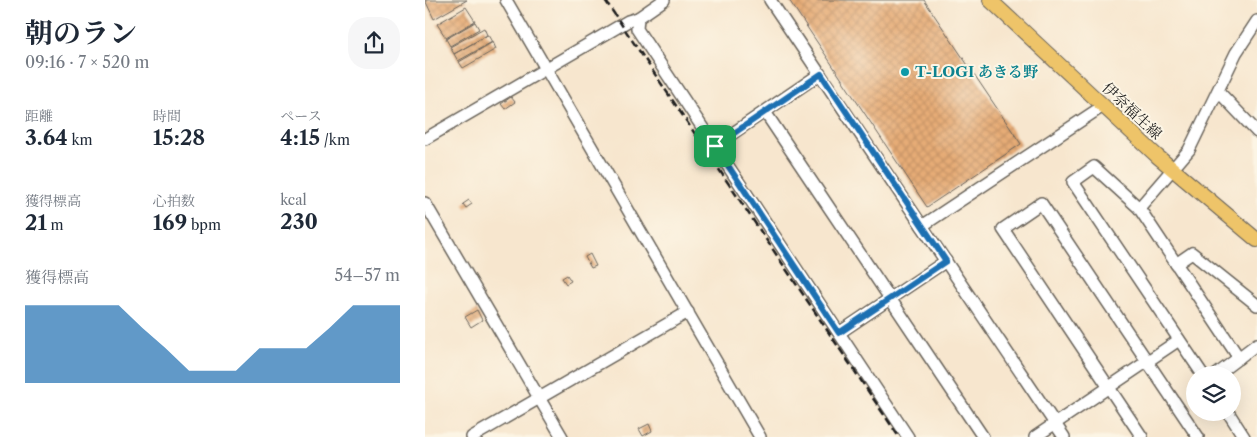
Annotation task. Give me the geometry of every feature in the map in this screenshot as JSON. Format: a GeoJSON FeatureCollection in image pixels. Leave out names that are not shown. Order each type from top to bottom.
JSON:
{"type":"FeatureCollection","features":[{"type":"Feature","properties":{"kind":"main road","name":"伊奈福生線"},"geometry":{"type":"LineString","coordinates":[[990,0],[1173,170],[1255,235]]}},
{"type":"Feature","properties":{"kind":"street"},"geometry":{"type":"LineString","coordinates":[[506,0],[760,437]]}},
{"type":"Feature","properties":{"kind":"street"},"geometry":{"type":"LineString","coordinates":[[425,139],[545,68],[628,21],[638,18],[664,0]]}},
{"type":"Feature","properties":{"kind":"street"},"geometry":{"type":"LineString","coordinates":[[770,0],[1064,437]]}},
{"type":"Feature","properties":{"kind":"street"},"geometry":{"type":"LineString","coordinates":[[638,18],[637,29],[908,437]]}},
{"type":"Feature","properties":{"kind":"street"},"geometry":{"type":"LineString","coordinates":[[1139,208],[1189,150],[1236,52],[1257,21]]}},
{"type":"Feature","properties":{"kind":"street"},"geometry":{"type":"LineString","coordinates":[[715,146],[821,74]]}},
{"type":"Feature","properties":{"kind":"street"},"geometry":{"type":"LineString","coordinates":[[1218,91],[1257,132]]}},
{"type":"Feature","properties":{"kind":"street"},"geometry":{"type":"LineString","coordinates":[[922,226],[1103,106]]}},
{"type":"Feature","properties":{"kind":"street"},"geometry":{"type":"LineString","coordinates":[[765,112],[983,437]]}},
{"type":"Feature","properties":{"kind":"street"},"geometry":{"type":"LineString","coordinates":[[1197,366],[1073,182],[1094,168],[1139,208],[1239,358]]}},
{"type":"Feature","properties":{"kind":"street"},"geometry":{"type":"LineString","coordinates":[[425,203],[561,437]]}},
{"type":"Feature","properties":{"kind":"street"},"geometry":{"type":"LineString","coordinates":[[1143,437],[1003,229],[1041,203],[1198,437]]}},
{"type":"Feature","properties":{"kind":"street"},"geometry":{"type":"LineString","coordinates":[[1176,264],[1192,253],[1257,305]]}},
{"type":"Feature","properties":{"kind":"street"},"geometry":{"type":"LineString","coordinates":[[839,333],[946,261]]}},
{"type":"Feature","properties":{"kind":"street"},"geometry":{"type":"LineString","coordinates":[[472,437],[688,312]]}},
{"type":"Feature","properties":{"kind":"street"},"geometry":{"type":"LineString","coordinates":[[1035,437],[1179,340]]}},
{"type":"Feature","properties":{"kind":"street"},"geometry":{"type":"LineString","coordinates":[[1228,366],[1257,344]]}},
{"type":"Feature","properties":{"kind":"street"},"geometry":{"type":"LineString","coordinates":[[1234,421],[1245,437]]}},
{"type":"Feature","properties":{"kind":"building"},"geometry":{"type":"Polygon","coordinates":[[[425,0],[467,0],[434,19],[425,0]]]}},
{"type":"Feature","properties":{"kind":"building","name":"T-LOGI あきる野"},"geometry":{"type":"Polygon","coordinates":[[[789,0],[924,0],[1021,144],[927,207],[789,0]]]}},
{"type":"Feature","properties":{"kind":"building"},"geometry":{"type":"Polygon","coordinates":[[[466,7],[475,21],[446,38],[437,24],[466,7]]]}},
{"type":"Feature","properties":{"kind":"building"},"geometry":{"type":"Polygon","coordinates":[[[475,22],[479,29],[450,46],[446,39],[475,22]]]}},
{"type":"Feature","properties":{"kind":"building"},"geometry":{"type":"Polygon","coordinates":[[[484,28],[487,35],[454,54],[450,47],[484,28]]]}},
{"type":"Feature","properties":{"kind":"building"},"geometry":{"type":"Polygon","coordinates":[[[488,35],[492,42],[458,61],[454,54],[488,35]]]}},
{"type":"Feature","properties":{"kind":"building"},"geometry":{"type":"Polygon","coordinates":[[[493,42],[496,49],[463,68],[459,62],[493,42]]]}},
{"type":"Feature","properties":{"kind":"building"},"geometry":{"type":"Polygon","coordinates":[[[511,97],[515,102],[505,109],[501,104],[511,97]]]}},
{"type":"Feature","properties":{"kind":"building"},"geometry":{"type":"Polygon","coordinates":[[[469,200],[472,204],[466,208],[463,204],[469,200]]]}},
{"type":"Feature","properties":{"kind":"building"},"geometry":{"type":"Polygon","coordinates":[[[590,254],[596,266],[591,268],[585,257],[590,254]]]}},
{"type":"Feature","properties":{"kind":"building"},"geometry":{"type":"Polygon","coordinates":[[[567,275],[571,281],[566,284],[562,278],[567,275]]]}},
{"type":"Feature","properties":{"kind":"building"},"geometry":{"type":"Polygon","coordinates":[[[477,310],[482,320],[471,327],[465,317],[477,310]]]}},
{"type":"Feature","properties":{"kind":"building"},"geometry":{"type":"Polygon","coordinates":[[[649,424],[652,431],[643,436],[639,429],[649,424]]]}},
{"type":"Feature","properties":{"kind":"railway"},"geometry":{"type":"LineString","coordinates":[[605,0],[899,437]]}},
{"type":"Feature","properties":{"kind":"place","name":"T-LOGI あきる野"},"geometry":{"type":"Point","coordinates":[905,72]}},
{"type":"Feature","properties":{"kind":"route"},"geometry":{"type":"LineString","coordinates":[[821,74],[946,261],[839,333],[715,146],[821,74]]}}]}
